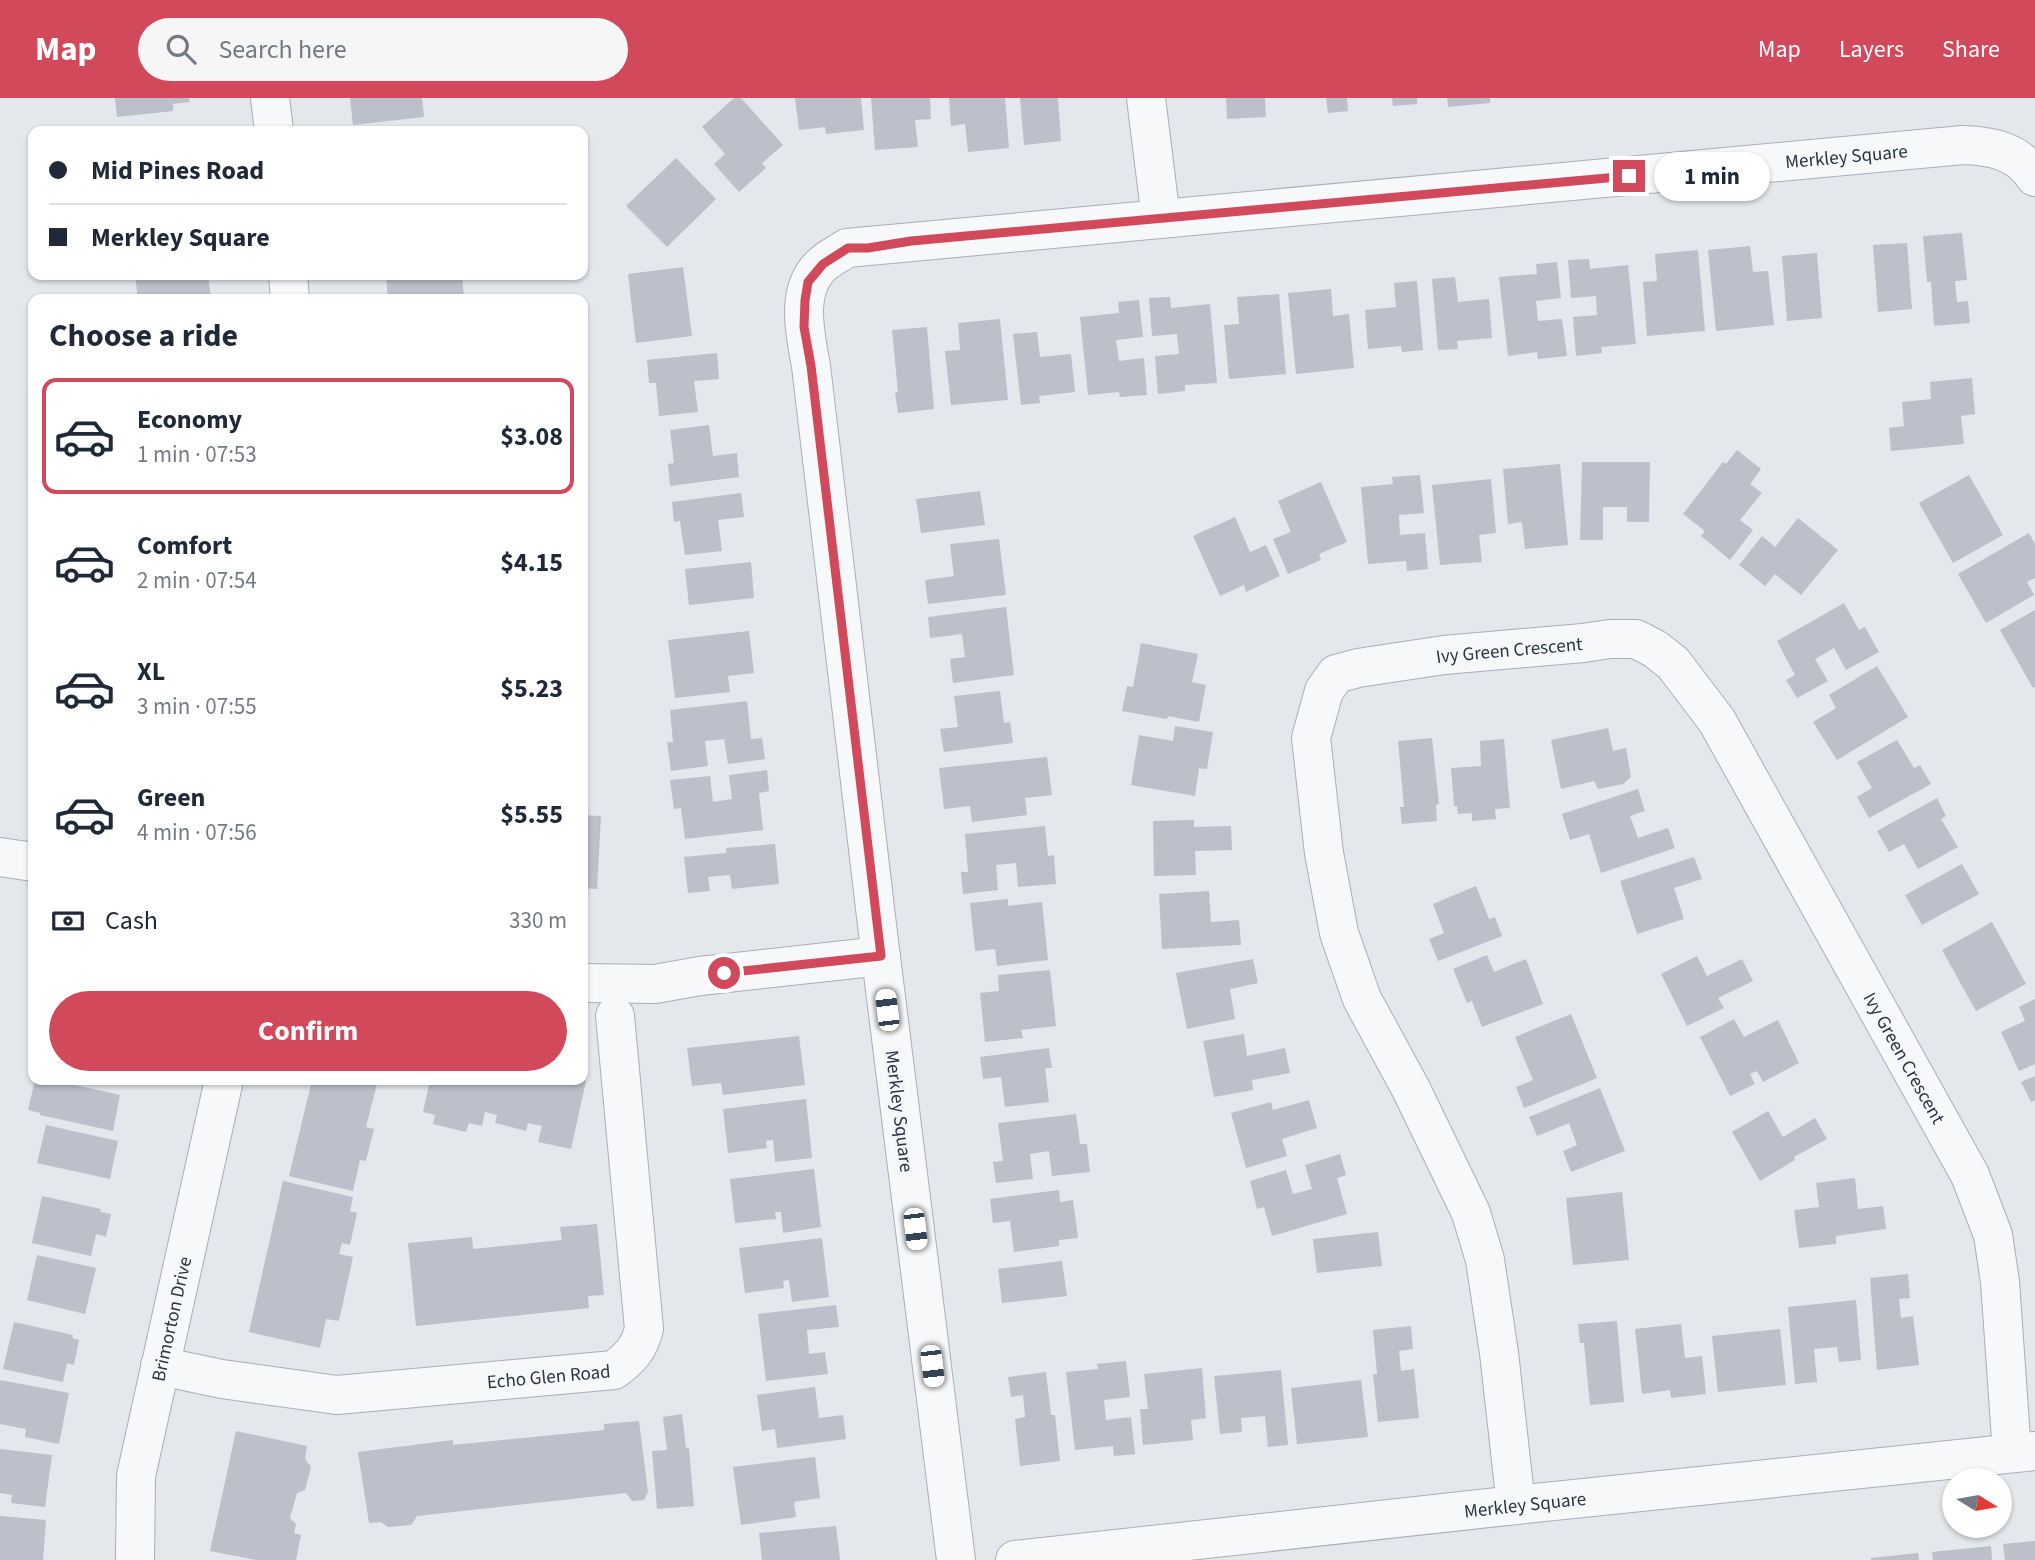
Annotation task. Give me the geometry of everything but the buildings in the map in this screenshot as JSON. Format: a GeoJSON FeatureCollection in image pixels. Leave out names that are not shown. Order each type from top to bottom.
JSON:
{"type":"FeatureCollection","features":[{"type":"Feature","properties":{"kind":"street"},"geometry":{"type":"LineString","coordinates":[[270,98],[273,126]]}},
{"type":"Feature","properties":{"kind":"street"},"geometry":{"type":"LineString","coordinates":[[1146,98],[1161,219]]}},
{"type":"Feature","properties":{"kind":"street","name":"Merkley Square"},"geometry":{"type":"LineString","coordinates":[[956,1560],[811,366],[804,327],[808,282],[823,264],[848,248],[1963,145],[1990,146],[2013,156],[2028,167],[2035,177]]}},
{"type":"Feature","properties":{"kind":"street","name":"Ivy Green Crescent"},"geometry":{"type":"LineString","coordinates":[[1516,1505],[1499,1353],[1485,1260],[1467,1203],[1411,1089],[1362,999],[1349,964],[1339,933],[1324,853],[1311,738],[1324,691],[1336,674],[1444,655],[1610,639],[1636,639],[1673,663],[1711,712],[1970,1175],[1993,1235],[2024,1452]]}},
{"type":"Feature","properties":{"kind":"street"},"geometry":{"type":"LineString","coordinates":[[0,857],[28,861]]}},
{"type":"Feature","properties":{"kind":"street"},"geometry":{"type":"LineString","coordinates":[[588,983],[655,984],[700,976],[881,956]]}},
{"type":"Feature","properties":{"kind":"street","name":"Echo Glen Road"},"geometry":{"type":"LineString","coordinates":[[160,1366],[222,1379],[337,1395],[614,1370],[633,1356],[644,1329],[615,1016]]}},
{"type":"Feature","properties":{"kind":"street","name":"Brimorton Drive"},"geometry":{"type":"LineString","coordinates":[[135,1560],[136,1476],[223,1085]]}},
{"type":"Feature","properties":{"kind":"street","name":"Merkley Square"},"geometry":{"type":"LineString","coordinates":[[1015,1560],[2024,1452]]}},
{"type":"Feature","properties":{"kind":"route"},"geometry":{"type":"LineString","coordinates":[[724,973],[881,956],[811,366],[804,327],[808,282],[823,264],[848,248],[868,248],[911,241],[1629,176]]}}]}
